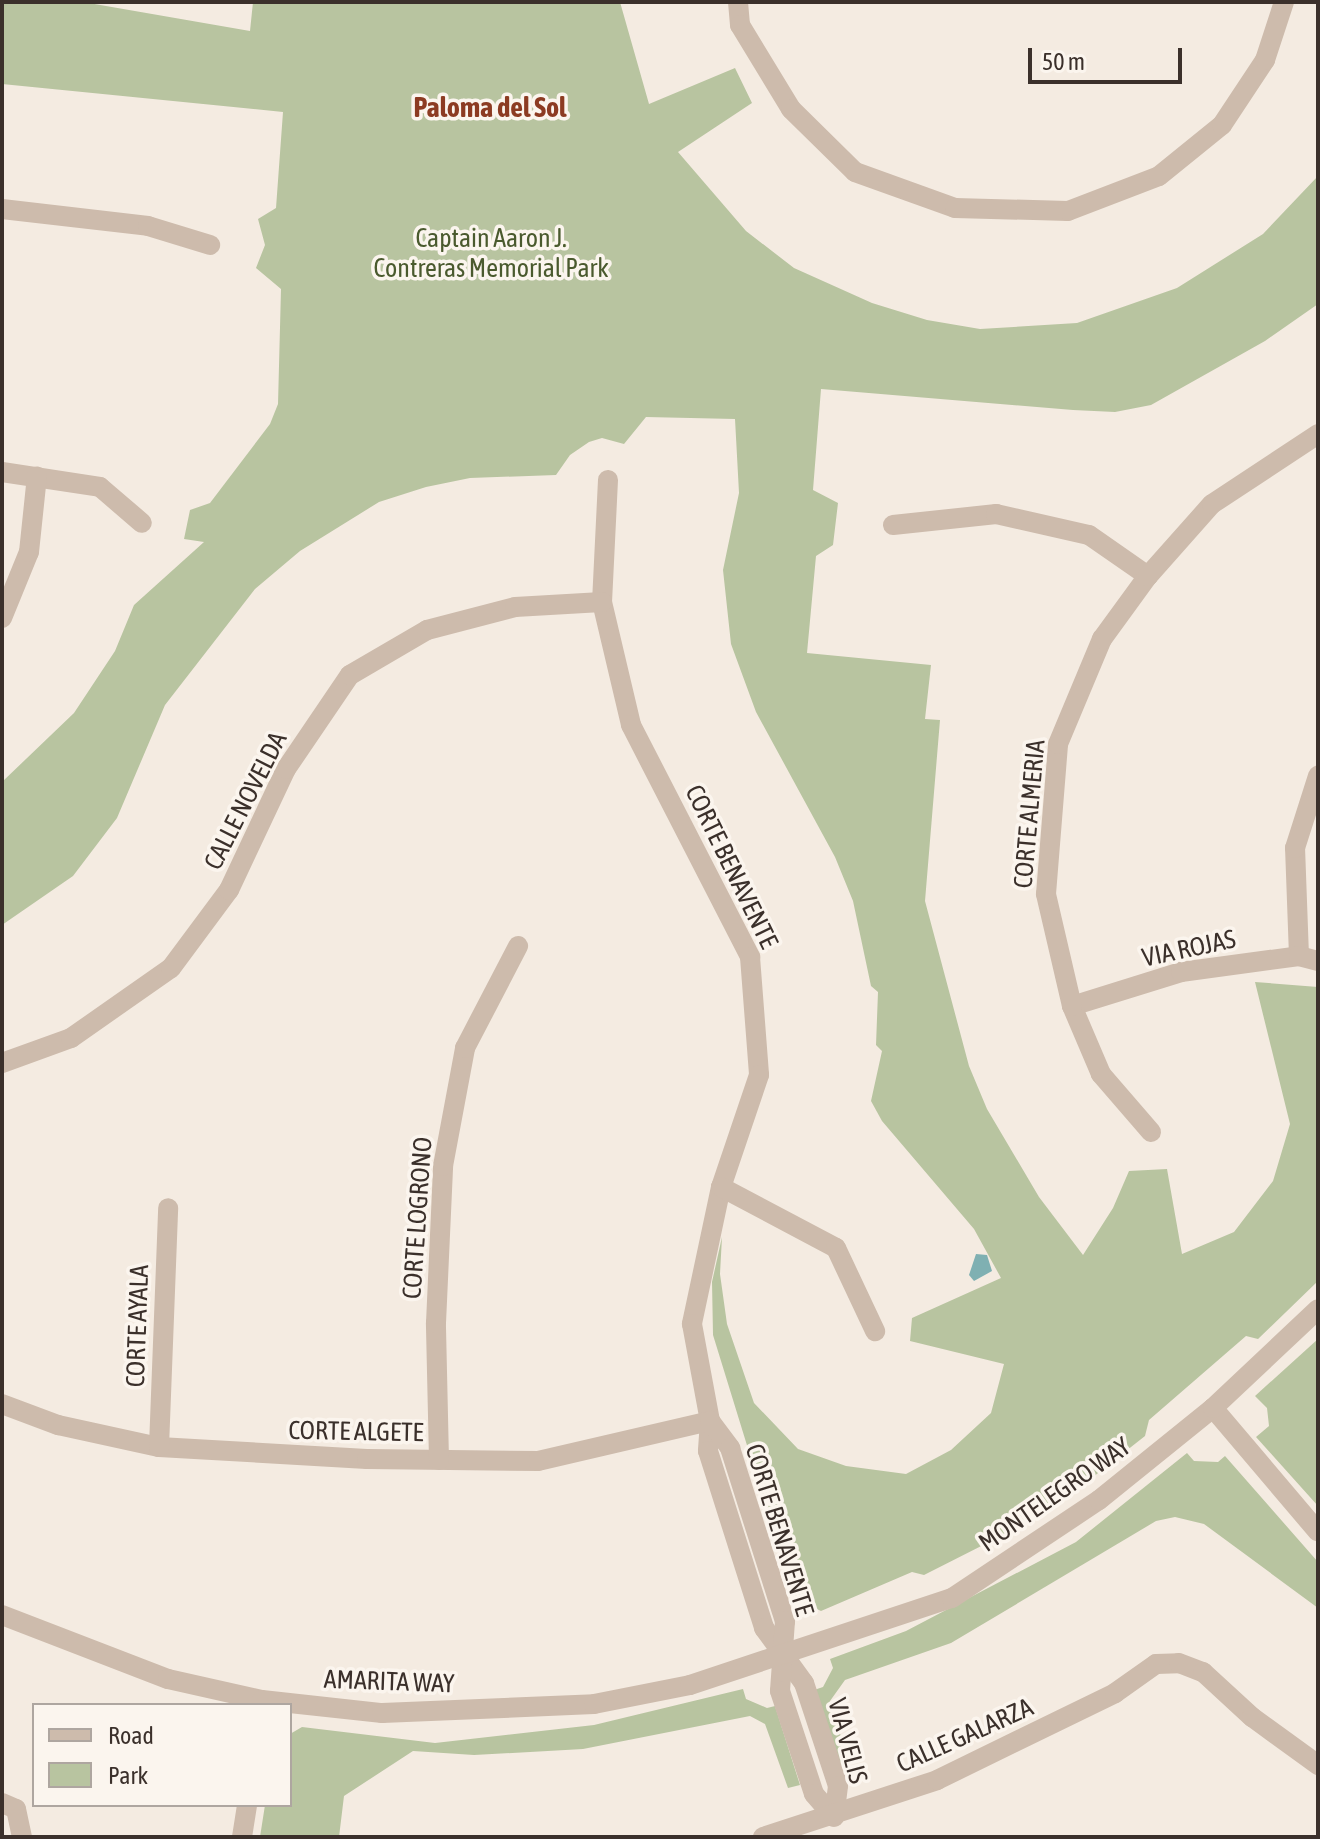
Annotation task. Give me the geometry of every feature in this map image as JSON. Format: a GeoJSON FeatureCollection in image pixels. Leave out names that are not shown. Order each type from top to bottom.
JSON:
{"type":"FeatureCollection","features":[{"type":"Feature","properties":{"kind":"street"},"geometry":{"type":"LineString","coordinates":[[738,2],[740,25],[791,109],[855,172],[955,208],[1068,211],[1159,176],[1222,125],[1265,60],[1284,2]]}},
{"type":"Feature","properties":{"kind":"street"},"geometry":{"type":"LineString","coordinates":[[2,209],[148,226],[210,245]]}},
{"type":"Feature","properties":{"kind":"street","name":"CORTE ALMERIA"},"geometry":{"type":"LineString","coordinates":[[1151,1132],[1101,1074],[1072,1006],[1046,894],[1058,744],[1102,639],[1148,576],[1212,504],[1318,434]]}},
{"type":"Feature","properties":{"kind":"street"},"geometry":{"type":"LineString","coordinates":[[2,472],[100,487],[142,523]]}},
{"type":"Feature","properties":{"kind":"street"},"geometry":{"type":"LineString","coordinates":[[2,618],[29,552],[37,476]]}},
{"type":"Feature","properties":{"kind":"street","name":"CORTE BENAVENTE"},"geometry":{"type":"LineString","coordinates":[[608,480],[602,602],[631,725],[750,957],[759,1075],[721,1187],[692,1324],[710,1421],[708,1451],[764,1628],[781,1653]]}},
{"type":"Feature","properties":{"kind":"street"},"geometry":{"type":"LineString","coordinates":[[893,525],[996,514],[1089,535],[1148,576]]}},
{"type":"Feature","properties":{"kind":"street","name":"CALLE NOVELDA"},"geometry":{"type":"LineString","coordinates":[[2,1063],[71,1038],[171,968],[229,890],[286,769],[350,675],[427,630],[515,607],[602,602]]}},
{"type":"Feature","properties":{"kind":"street"},"geometry":{"type":"LineString","coordinates":[[1308,958],[1295,848],[1318,776]]}},
{"type":"Feature","properties":{"kind":"street","name":"CORTE LOGRONO"},"geometry":{"type":"LineString","coordinates":[[439,1460],[436,1323],[443,1166],[465,1048],[518,946]]}},
{"type":"Feature","properties":{"kind":"street","name":"VIA ROJAS"},"geometry":{"type":"LineString","coordinates":[[1072,1006],[1181,972],[1308,958]]}},
{"type":"Feature","properties":{"kind":"street"},"geometry":{"type":"LineString","coordinates":[[721,1187],[836,1248],[875,1331]]}},
{"type":"Feature","properties":{"kind":"street","name":"CORTE AYALA"},"geometry":{"type":"LineString","coordinates":[[159,1447],[168,1208]]}},
{"type":"Feature","properties":{"kind":"street","name":"MONTELEGRO WAY"},"geometry":{"type":"LineString","coordinates":[[781,1653],[952,1598],[1099,1500],[1213,1408],[1318,1309]]}},
{"type":"Feature","properties":{"kind":"street","name":"CORTE ALGETE"},"geometry":{"type":"LineString","coordinates":[[2,1404],[58,1425],[159,1447],[439,1460],[538,1461],[710,1421]]}},
{"type":"Feature","properties":{"kind":"street"},"geometry":{"type":"LineString","coordinates":[[1213,1408],[1318,1532]]}},
{"type":"Feature","properties":{"kind":"street","name":"AMARITA WAY"},"geometry":{"type":"LineString","coordinates":[[2,1615],[168,1679],[262,1703]]}},
{"type":"Feature","properties":{"kind":"street","name":"AMARITA WAY"},"geometry":{"type":"LineString","coordinates":[[292,1706],[382,1713],[594,1704],[690,1685],[781,1653]]}},
{"type":"Feature","properties":{"kind":"street","name":"VIA VELIS"},"geometry":{"type":"LineString","coordinates":[[781,1653],[807,1690],[838,1786],[834,1817]]}},
{"type":"Feature","properties":{"kind":"street","name":"CALLE GALARZA"},"geometry":{"type":"LineString","coordinates":[[763,1837],[834,1817],[937,1780],[1115,1693],[1156,1664],[1179,1663],[1203,1672],[1252,1717],[1318,1765]]}},
{"type":"Feature","properties":{"kind":"street"},"geometry":{"type":"LineString","coordinates":[[2,1803],[16,1809],[22,1837]]}},
{"type":"Feature","properties":{"kind":"street"},"geometry":{"type":"LineString","coordinates":[[242,1837],[247,1807]]}},
{"type":"Feature","properties":{"kind":"green space","name":"Captain Aaron J. Contreras Memorial Park"},"geometry":{"type":"Polygon","coordinates":[[[2,2],[83,2],[250,31],[253,2],[620,2],[649,104],[735,68],[752,103],[678,152],[746,231],[794,268],[872,303],[927,320],[980,329],[1077,323],[1177,288],[1263,234],[1318,176],[1318,304],[1265,341],[1151,405],[1115,412],[1073,410],[821,389],[813,490],[838,503],[833,545],[816,556],[807,653],[931,665],[925,719],[940,720],[925,901],[969,1066],[987,1109],[1039,1197],[1083,1255],[1113,1208],[1129,1171],[1167,1169],[1182,1254],[1234,1232],[1273,1181],[1290,1124],[1255,982],[1318,987],[1318,1281],[1258,1339],[1246,1336],[1149,1420],[1145,1436],[1093,1477],[1003,1535],[924,1575],[912,1572],[821,1611],[794,1598],[713,1335],[712,1282],[722,1237],[720,1274],[727,1324],[754,1403],[798,1449],[846,1466],[906,1474],[951,1450],[991,1413],[1004,1364],[910,1341],[912,1318],[1001,1278],[974,1229],[882,1121],[871,1101],[882,1051],[876,1045],[878,992],[871,986],[853,901],[835,857],[756,712],[731,644],[723,570],[739,493],[735,419],[646,417],[624,444],[602,438],[589,442],[570,455],[556,475],[470,478],[426,487],[379,502],[300,551],[255,589],[165,705],[117,818],[73,876],[2,925],[2,782],[74,713],[115,651],[134,605],[204,542],[184,539],[190,510],[210,503],[270,424],[278,404],[281,289],[256,268],[265,245],[258,219],[276,208],[283,112],[2,84],[2,2]]]}},
{"type":"Feature","properties":{"kind":"green space"},"geometry":{"type":"Polygon","coordinates":[[[1318,1339],[1318,1506],[1256,1437],[1269,1426],[1267,1408],[1255,1396],[1318,1339]]]}},
{"type":"Feature","properties":{"kind":"green space"},"geometry":{"type":"Polygon","coordinates":[[[1187,1453],[1194,1461],[1218,1462],[1225,1456],[1318,1562],[1318,1608],[1204,1524],[1175,1517],[1156,1521],[951,1643],[845,1680],[830,1701],[851,1769],[843,1772],[814,1690],[823,1687],[833,1668],[830,1659],[906,1631],[1076,1542],[1187,1453]]]}},
{"type":"Feature","properties":{"kind":"green space"},"geometry":{"type":"Polygon","coordinates":[[[743,1689],[746,1699],[767,1708],[775,1706],[800,1785],[788,1788],[765,1724],[750,1716],[583,1749],[474,1755],[413,1751],[344,1796],[339,1837],[260,1837],[265,1807],[292,1807],[292,1733],[302,1727],[435,1743],[594,1725],[743,1689]]]}},
{"type":"Feature","properties":{"kind":"water"},"geometry":{"type":"Polygon","coordinates":[[[976,1254],[987,1255],[992,1271],[974,1281],[969,1275],[976,1254]]]}},
{"type":"Feature","properties":{"kind":"district","name":"Paloma del Sol"},"geometry":{"type":"Point","coordinates":[490,107]}}]}
